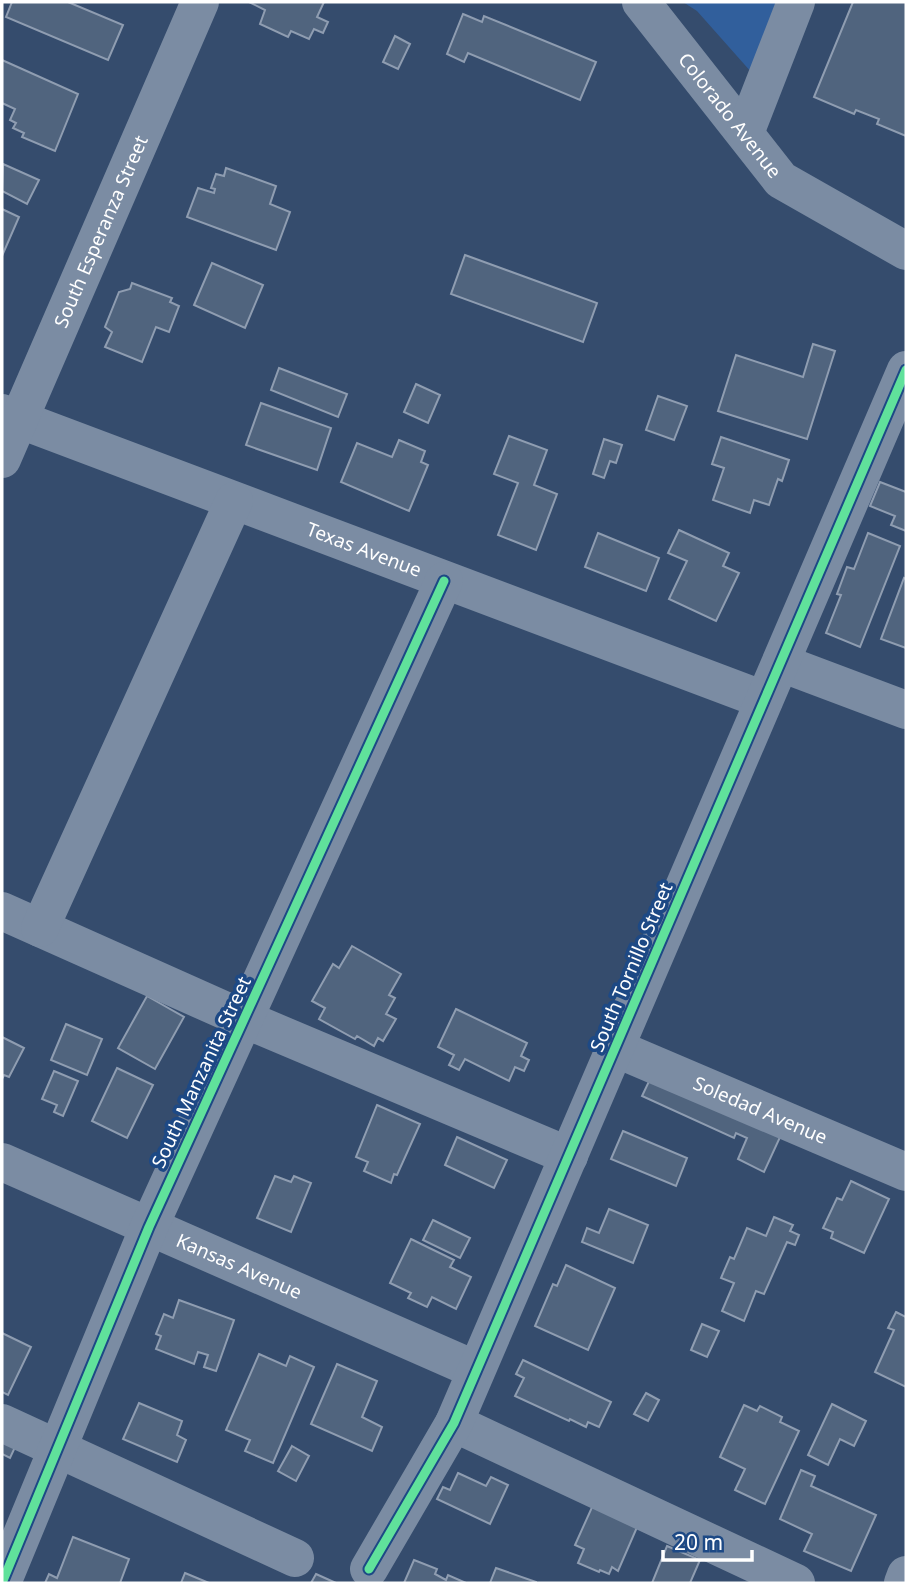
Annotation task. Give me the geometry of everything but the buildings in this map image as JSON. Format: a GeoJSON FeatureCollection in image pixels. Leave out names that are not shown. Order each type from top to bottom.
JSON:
{"type":"FeatureCollection","features":[{"type":"Feature","properties":{"kind":"street","name":"South Esperanza Street"},"geometry":{"type":"LineString","coordinates":[[2,459],[11,416],[200,2]]}},
{"type":"Feature","properties":{"kind":"street","name":"Colorado Avenue"},"geometry":{"type":"LineString","coordinates":[[641,2],[781,180],[906,251]]}},
{"type":"Feature","properties":{"kind":"street"},"geometry":{"type":"LineString","coordinates":[[745,133],[796,2]]}},
{"type":"Feature","properties":{"kind":"street","name":"South Tornillo Street"},"geometry":{"type":"LineString","coordinates":[[369,1569],[454,1423],[906,370]]}},
{"type":"Feature","properties":{"kind":"street","name":"Texas Avenue"},"geometry":{"type":"LineString","coordinates":[[11,416],[764,701]]}},
{"type":"Feature","properties":{"kind":"street"},"geometry":{"type":"LineString","coordinates":[[40,928],[234,501]]}},
{"type":"Feature","properties":{"kind":"street","name":"South Manzanita Street"},"geometry":{"type":"LineString","coordinates":[[2,1583],[149,1227],[444,581]]}},
{"type":"Feature","properties":{"kind":"street"},"geometry":{"type":"LineString","coordinates":[[781,663],[906,710]]}},
{"type":"Feature","properties":{"kind":"street"},"geometry":{"type":"LineString","coordinates":[[2,911],[244,1019],[569,1156]]}},
{"type":"Feature","properties":{"kind":"street","name":"Soledad Avenue"},"geometry":{"type":"LineString","coordinates":[[615,1048],[906,1172]]}},
{"type":"Feature","properties":{"kind":"street","name":"Kansas Avenue"},"geometry":{"type":"LineString","coordinates":[[2,1162],[476,1370]]}},
{"type":"Feature","properties":{"kind":"street"},"geometry":{"type":"LineString","coordinates":[[2,1423],[295,1558]]}},
{"type":"Feature","properties":{"kind":"street"},"geometry":{"type":"LineString","coordinates":[[454,1423],[796,1583]]}},
{"type":"Feature","properties":{"kind":"street"},"geometry":{"type":"LineString","coordinates":[[903,1583],[906,1575]]}},
{"type":"Feature","properties":{"kind":"shaded area"},"geometry":{"type":"Polygon","coordinates":[[[683,2],[779,2],[752,73],[697,11],[683,2]]]}},
{"type":"Feature","properties":{"kind":"cycle path"},"geometry":{"type":"LineString","coordinates":[[369,1569],[454,1423],[906,370]]}},
{"type":"Feature","properties":{"kind":"cycle path"},"geometry":{"type":"LineString","coordinates":[[2,1583],[149,1227],[444,581]]}}]}
